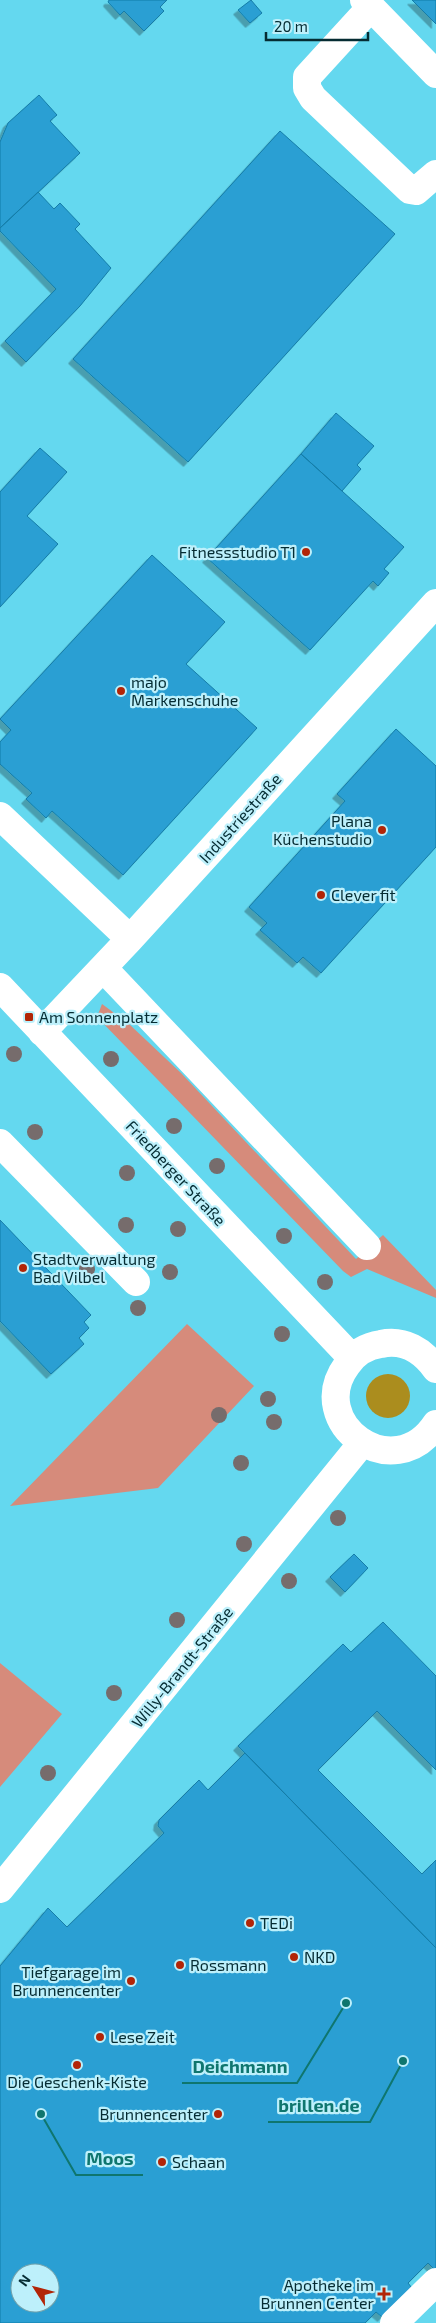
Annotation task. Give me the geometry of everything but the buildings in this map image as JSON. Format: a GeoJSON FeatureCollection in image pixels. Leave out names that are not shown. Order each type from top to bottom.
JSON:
{"type":"FeatureCollection","features":[{"type":"Feature","properties":{"kind":"street"},"geometry":{"type":"LineString","coordinates":[[436,74],[368,3],[307,77],[307,88],[313,98],[410,190],[416,191],[422,188],[436,174]]}},
{"type":"Feature","properties":{"kind":"street","name":"Industriestraße"},"geometry":{"type":"LineString","coordinates":[[42,1032],[130,939],[436,603]]}},
{"type":"Feature","properties":{"kind":"street"},"geometry":{"type":"LineString","coordinates":[[0,816],[130,939]]}},
{"type":"Feature","properties":{"kind":"street"},"geometry":{"type":"LineString","coordinates":[[103,968],[367,1246]]}},
{"type":"Feature","properties":{"kind":"street","name":"Friedberger Straße"},"geometry":{"type":"LineString","coordinates":[[0,987],[352,1358]]}},
{"type":"Feature","properties":{"kind":"street"},"geometry":{"type":"LineString","coordinates":[[0,1143],[136,1282]]}},
{"type":"Feature","properties":{"kind":"street"},"geometry":{"type":"LineString","coordinates":[[434,1433],[420,1442],[397,1450],[373,1448],[362,1443],[349,1432],[340,1419],[336,1403],[336,1386],[342,1371],[352,1358],[369,1346],[390,1342],[411,1346],[428,1358],[436,1369]]}},
{"type":"Feature","properties":{"kind":"street","name":"Willy-Brandt-Straße"},"geometry":{"type":"LineString","coordinates":[[0,1889],[362,1443]]}},
{"type":"Feature","properties":{"kind":"street"},"geometry":{"type":"LineString","coordinates":[[394,2323],[436,2282]]}},
{"type":"Feature","properties":{"kind":"shaded area"},"geometry":{"type":"Polygon","coordinates":[[[102,1004],[129,1024],[181,1073],[356,1259],[383,1235],[436,1290],[436,1298],[367,1269],[351,1277],[343,1271],[97,1017],[102,1004]]]}},
{"type":"Feature","properties":{"kind":"shaded area"},"geometry":{"type":"Polygon","coordinates":[[[187,1324],[254,1386],[158,1488],[10,1506],[187,1324]]]}},
{"type":"Feature","properties":{"kind":"shaded area"},"geometry":{"type":"Polygon","coordinates":[[[388,1374],[400,1378],[406,1384],[410,1396],[406,1408],[400,1414],[388,1418],[376,1414],[370,1408],[366,1396],[370,1384],[376,1378],[388,1374]]]}},
{"type":"Feature","properties":{"kind":"shaded area"},"geometry":{"type":"Polygon","coordinates":[[[0,1663],[62,1714],[0,1787],[0,1663]]]}},
{"type":"Feature","properties":{"kind":"place","name":"Fitnessstudio T1"},"geometry":{"type":"Point","coordinates":[306,552]}},
{"type":"Feature","properties":{"kind":"place","name":"majo Markenschuhe"},"geometry":{"type":"Point","coordinates":[121,691]}},
{"type":"Feature","properties":{"kind":"place","name":"Plana Küchenstudio"},"geometry":{"type":"Point","coordinates":[382,830]}},
{"type":"Feature","properties":{"kind":"place","name":"Clever fit"},"geometry":{"type":"Point","coordinates":[321,895]}},
{"type":"Feature","properties":{"kind":"place","name":"Am Sonnenplatz"},"geometry":{"type":"Point","coordinates":[29,1017]}},
{"type":"Feature","properties":{"kind":"place","name":"Stadtverwaltung Bad Vilbel"},"geometry":{"type":"Point","coordinates":[23,1268]}},
{"type":"Feature","properties":{"kind":"place","name":"TEDi"},"geometry":{"type":"Point","coordinates":[250,1923]}},
{"type":"Feature","properties":{"kind":"place","name":"NKD"},"geometry":{"type":"Point","coordinates":[294,1957]}},
{"type":"Feature","properties":{"kind":"place","name":"Rossmann"},"geometry":{"type":"Point","coordinates":[180,1965]}},
{"type":"Feature","properties":{"kind":"place","name":"Tiefgarage im Brunnencenter"},"geometry":{"type":"Point","coordinates":[131,1981]}},
{"type":"Feature","properties":{"kind":"place","name":"Deichmann"},"geometry":{"type":"Point","coordinates":[346,2003]}},
{"type":"Feature","properties":{"kind":"place","name":"Lese Zeit"},"geometry":{"type":"Point","coordinates":[100,2037]}},
{"type":"Feature","properties":{"kind":"place","name":"brillen.de"},"geometry":{"type":"Point","coordinates":[403,2061]}},
{"type":"Feature","properties":{"kind":"place","name":"Die Geschenk-Kiste"},"geometry":{"type":"Point","coordinates":[77,2065]}},
{"type":"Feature","properties":{"kind":"place","name":"Moos"},"geometry":{"type":"Point","coordinates":[41,2114]}},
{"type":"Feature","properties":{"kind":"place","name":"Brunnencenter"},"geometry":{"type":"Point","coordinates":[218,2114]}},
{"type":"Feature","properties":{"kind":"place","name":"Schaan"},"geometry":{"type":"Point","coordinates":[162,2162]}},
{"type":"Feature","properties":{"kind":"place","name":"Apotheke im Brunnen Center"},"geometry":{"type":"Point","coordinates":[384,2294]}}]}
